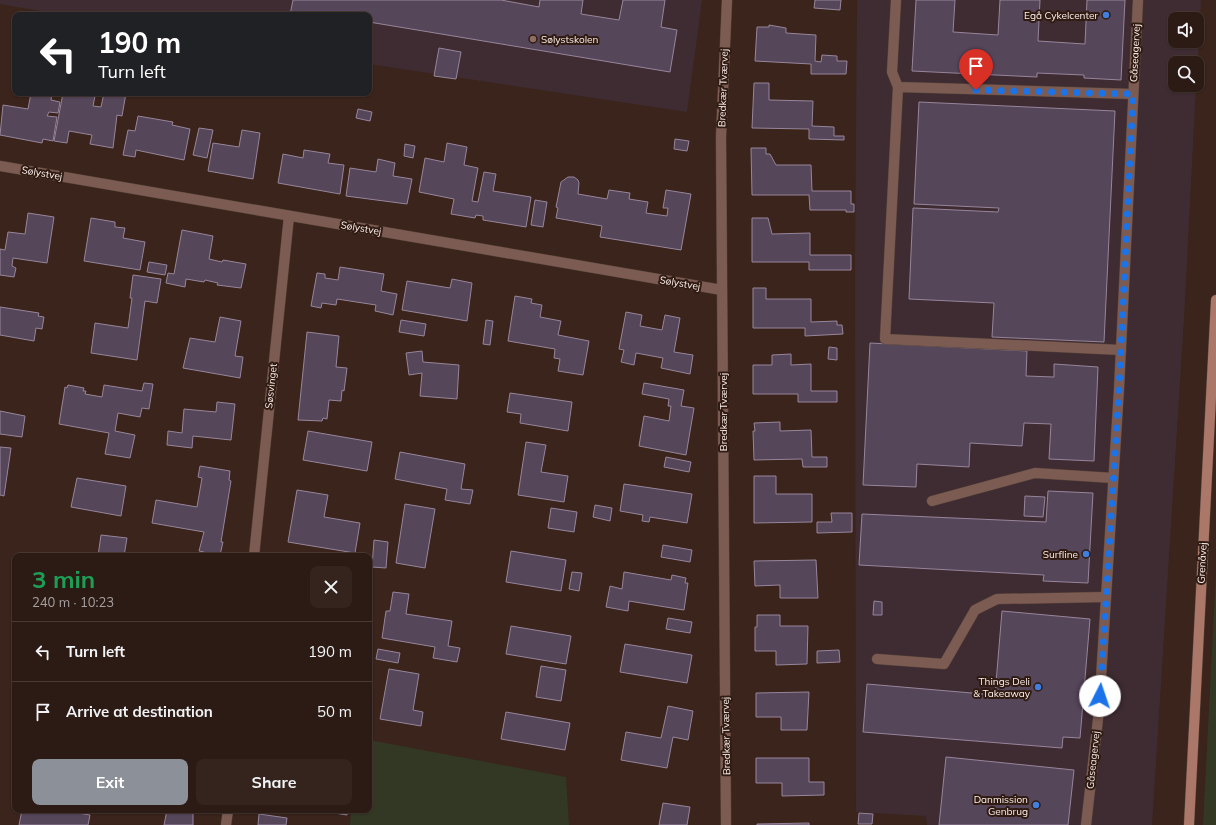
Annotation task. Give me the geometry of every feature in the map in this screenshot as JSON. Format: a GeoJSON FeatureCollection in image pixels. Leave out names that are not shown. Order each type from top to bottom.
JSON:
{"type":"FeatureCollection","features":[{"type":"Feature","properties":{"kind":"main road","name":"Grenåvej"},"geometry":{"type":"LineString","coordinates":[[1189,825],[1216,300]]}},
{"type":"Feature","properties":{"kind":"street","name":"Bredkær Tværvej"},"geometry":{"type":"LineString","coordinates":[[726,825],[721,137],[727,0]]}},
{"type":"Feature","properties":{"kind":"street"},"geometry":{"type":"LineString","coordinates":[[896,0],[892,72],[898,87],[885,339],[1121,350]]}},
{"type":"Feature","properties":{"kind":"street","name":"Gåseagervej"},"geometry":{"type":"LineString","coordinates":[[1086,825],[1099,710],[1121,350],[1138,0]]}},
{"type":"Feature","properties":{"kind":"street"},"geometry":{"type":"LineString","coordinates":[[898,87],[1133,94]]}},
{"type":"Feature","properties":{"kind":"street","name":"Sølystvej"},"geometry":{"type":"LineString","coordinates":[[0,166],[722,290]]}},
{"type":"Feature","properties":{"kind":"street","name":"Søsvinget"},"geometry":{"type":"LineString","coordinates":[[254,553],[289,216]]}},
{"type":"Feature","properties":{"kind":"street"},"geometry":{"type":"LineString","coordinates":[[932,501],[1035,473],[1113,478]]}},
{"type":"Feature","properties":{"kind":"street"},"geometry":{"type":"LineString","coordinates":[[877,658],[944,664],[975,610],[997,599],[1106,597]]}},
{"type":"Feature","properties":{"kind":"street"},"geometry":{"type":"LineString","coordinates":[[226,825],[228,813]]}},
{"type":"Feature","properties":{"kind":"shaded area","name":"Sølystskolen"},"geometry":{"type":"Polygon","coordinates":[[[0,0],[702,0],[687,112],[372,64],[372,12],[47,12],[0,4],[0,0]]]}},
{"type":"Feature","properties":{"kind":"shaded area"},"geometry":{"type":"Polygon","coordinates":[[[857,0],[1201,0],[1200,12],[1168,12],[1168,48],[1198,48],[1198,56],[1168,56],[1168,92],[1196,92],[1184,318],[1152,825],[927,825],[926,816],[856,812],[855,268],[857,0]]]}},
{"type":"Feature","properties":{"kind":"green space"},"geometry":{"type":"Polygon","coordinates":[[[1216,572],[1216,825],[1203,825],[1216,572]]]}},
{"type":"Feature","properties":{"kind":"green space"},"geometry":{"type":"Polygon","coordinates":[[[372,741],[566,777],[569,825],[350,825],[351,813],[372,813],[372,741]]]}},
{"type":"Feature","properties":{"kind":"building"},"geometry":{"type":"Polygon","coordinates":[[[293,0],[501,0],[539,7],[540,0],[583,0],[581,14],[619,20],[623,0],[665,0],[661,27],[677,30],[670,72],[372,22],[372,12],[291,12],[293,0]]]}},
{"type":"Feature","properties":{"kind":"building"},"geometry":{"type":"Polygon","coordinates":[[[815,0],[841,0],[840,10],[814,8],[815,0]]]}},
{"type":"Feature","properties":{"kind":"building"},"geometry":{"type":"Polygon","coordinates":[[[916,0],[955,0],[953,32],[998,35],[1000,0],[1040,0],[1038,41],[1085,44],[1087,0],[1125,0],[1121,80],[1084,78],[1084,75],[1037,73],[1037,77],[912,71],[916,0]]]}},
{"type":"Feature","properties":{"kind":"building"},"geometry":{"type":"Polygon","coordinates":[[[769,25],[786,28],[786,33],[816,35],[815,61],[821,62],[822,55],[837,56],[837,61],[847,61],[846,74],[811,74],[811,64],[755,61],[757,27],[769,27],[769,25]]]}},
{"type":"Feature","properties":{"kind":"building"},"geometry":{"type":"Polygon","coordinates":[[[439,48],[461,52],[456,79],[434,76],[439,48]]]}},
{"type":"Feature","properties":{"kind":"building"},"geometry":{"type":"Polygon","coordinates":[[[754,83],[769,83],[769,100],[813,101],[812,126],[834,127],[834,136],[844,136],[844,140],[809,139],[809,129],[752,128],[754,83]]]}},
{"type":"Feature","properties":{"kind":"building"},"geometry":{"type":"Polygon","coordinates":[[[30,96],[52,96],[51,100],[60,102],[58,113],[49,112],[47,116],[57,117],[53,141],[43,139],[42,143],[0,135],[3,105],[28,109],[30,96]]]}},
{"type":"Feature","properties":{"kind":"building"},"geometry":{"type":"Polygon","coordinates":[[[62,96],[95,96],[93,106],[101,107],[103,96],[125,96],[122,116],[117,115],[113,148],[90,144],[92,135],[69,131],[67,143],[54,141],[62,96]]]}},
{"type":"Feature","properties":{"kind":"building"},"geometry":{"type":"Polygon","coordinates":[[[919,102],[1115,111],[1104,342],[992,337],[994,303],[909,299],[913,208],[998,212],[999,208],[914,204],[919,102]]]}},
{"type":"Feature","properties":{"kind":"building"},"geometry":{"type":"Polygon","coordinates":[[[358,109],[372,112],[370,121],[356,118],[358,109]]]}},
{"type":"Feature","properties":{"kind":"building"},"geometry":{"type":"Polygon","coordinates":[[[138,116],[173,122],[172,125],[190,129],[184,160],[136,150],[135,157],[123,155],[128,130],[135,131],[138,116]]]}},
{"type":"Feature","properties":{"kind":"building"},"geometry":{"type":"Polygon","coordinates":[[[199,128],[213,130],[207,158],[193,155],[199,128]]]}},
{"type":"Feature","properties":{"kind":"building"},"geometry":{"type":"Polygon","coordinates":[[[242,130],[260,133],[253,179],[208,171],[213,143],[239,147],[242,130]]]}},
{"type":"Feature","properties":{"kind":"building"},"geometry":{"type":"Polygon","coordinates":[[[675,139],[689,141],[687,151],[674,149],[675,139]]]}},
{"type":"Feature","properties":{"kind":"building"},"geometry":{"type":"Polygon","coordinates":[[[447,143],[467,147],[464,165],[478,168],[472,201],[478,202],[484,172],[496,174],[493,191],[531,197],[526,227],[483,220],[483,216],[476,215],[475,218],[451,214],[454,199],[419,192],[425,158],[444,162],[447,143]]]}},
{"type":"Feature","properties":{"kind":"building"},"geometry":{"type":"Polygon","coordinates":[[[405,144],[415,146],[413,158],[404,156],[405,144]]]}},
{"type":"Feature","properties":{"kind":"building"},"geometry":{"type":"Polygon","coordinates":[[[751,148],[766,148],[766,154],[770,154],[776,165],[811,165],[812,191],[851,191],[851,204],[854,204],[854,212],[846,212],[846,210],[810,210],[809,195],[752,195],[751,148]]]}},
{"type":"Feature","properties":{"kind":"building"},"geometry":{"type":"Polygon","coordinates":[[[304,150],[330,154],[328,163],[344,165],[340,194],[278,183],[283,154],[303,158],[304,150]]]}},
{"type":"Feature","properties":{"kind":"building"},"geometry":{"type":"Polygon","coordinates":[[[378,159],[395,163],[393,176],[412,179],[407,204],[346,196],[350,168],[376,172],[378,159]]]}},
{"type":"Feature","properties":{"kind":"building"},"geometry":{"type":"Polygon","coordinates":[[[568,177],[574,177],[578,180],[578,194],[607,199],[609,190],[630,193],[629,199],[648,202],[646,213],[667,216],[668,208],[663,208],[666,190],[691,194],[681,250],[600,237],[602,226],[556,218],[558,208],[556,207],[561,182],[568,177]]]}},
{"type":"Feature","properties":{"kind":"building"},"geometry":{"type":"Polygon","coordinates":[[[535,200],[547,202],[543,227],[531,225],[535,200]]]}},
{"type":"Feature","properties":{"kind":"building"},"geometry":{"type":"Polygon","coordinates":[[[28,213],[54,217],[47,263],[13,258],[12,266],[16,268],[14,277],[0,275],[0,249],[5,250],[8,232],[25,234],[28,213]]]}},
{"type":"Feature","properties":{"kind":"building"},"geometry":{"type":"Polygon","coordinates":[[[91,218],[115,222],[115,227],[125,228],[123,238],[145,242],[140,270],[84,261],[91,218]]]}},
{"type":"Feature","properties":{"kind":"building"},"geometry":{"type":"Polygon","coordinates":[[[752,218],[768,218],[772,234],[810,233],[810,255],[851,255],[851,270],[809,270],[809,262],[752,262],[752,218]]]}},
{"type":"Feature","properties":{"kind":"building"},"geometry":{"type":"Polygon","coordinates":[[[182,230],[213,236],[209,259],[222,262],[223,260],[246,264],[241,288],[217,285],[218,283],[205,280],[204,282],[186,279],[185,287],[166,283],[168,273],[174,274],[182,230]]]}},
{"type":"Feature","properties":{"kind":"building"},"geometry":{"type":"Polygon","coordinates":[[[149,262],[167,265],[165,275],[147,272],[149,262]]]}},
{"type":"Feature","properties":{"kind":"building"},"geometry":{"type":"Polygon","coordinates":[[[340,267],[384,274],[381,291],[397,294],[393,315],[375,311],[376,305],[337,299],[336,305],[322,303],[321,308],[311,306],[317,273],[325,274],[325,278],[338,280],[340,267]]]}},
{"type":"Feature","properties":{"kind":"building"},"geometry":{"type":"Polygon","coordinates":[[[133,275],[161,279],[157,303],[145,301],[137,360],[91,353],[95,323],[128,328],[133,275]]]}},
{"type":"Feature","properties":{"kind":"building"},"geometry":{"type":"Polygon","coordinates":[[[452,279],[472,283],[467,321],[402,310],[407,281],[450,288],[452,279]]]}},
{"type":"Feature","properties":{"kind":"building"},"geometry":{"type":"Polygon","coordinates":[[[753,288],[766,288],[766,299],[811,299],[811,322],[837,321],[837,325],[842,325],[843,334],[805,336],[805,328],[753,328],[753,288]]]}},
{"type":"Feature","properties":{"kind":"building"},"geometry":{"type":"Polygon","coordinates":[[[515,296],[532,299],[531,303],[542,305],[540,317],[561,321],[558,335],[589,341],[583,375],[558,371],[560,359],[554,358],[555,349],[508,341],[515,296]]]}},
{"type":"Feature","properties":{"kind":"building"},"geometry":{"type":"Polygon","coordinates":[[[0,307],[39,313],[38,316],[44,317],[42,329],[36,328],[34,341],[0,335],[0,307]]]}},
{"type":"Feature","properties":{"kind":"building"},"geometry":{"type":"Polygon","coordinates":[[[626,312],[642,315],[640,326],[662,330],[665,315],[680,318],[674,352],[693,355],[690,374],[661,368],[663,358],[636,353],[634,365],[621,362],[624,350],[619,349],[626,312]]]}},
{"type":"Feature","properties":{"kind":"building"},"geometry":{"type":"Polygon","coordinates":[[[220,317],[241,321],[235,356],[243,357],[240,378],[183,368],[190,338],[215,342],[220,317]]]}},
{"type":"Feature","properties":{"kind":"building"},"geometry":{"type":"Polygon","coordinates":[[[401,320],[426,324],[424,336],[399,332],[401,320]]]}},
{"type":"Feature","properties":{"kind":"building"},"geometry":{"type":"Polygon","coordinates":[[[486,320],[493,321],[490,345],[483,344],[486,320]]]}},
{"type":"Feature","properties":{"kind":"building"},"geometry":{"type":"Polygon","coordinates":[[[307,332],[339,336],[336,367],[347,368],[341,401],[329,400],[327,419],[323,418],[322,421],[298,420],[307,332]]]}},
{"type":"Feature","properties":{"kind":"building"},"geometry":{"type":"Polygon","coordinates":[[[870,343],[1027,351],[1026,376],[1054,377],[1054,364],[1098,367],[1094,461],[1049,459],[1051,424],[1024,423],[1022,446],[970,443],[969,467],[917,464],[916,487],[863,485],[870,343]]]}},
{"type":"Feature","properties":{"kind":"building"},"geometry":{"type":"Polygon","coordinates":[[[829,347],[837,348],[837,360],[828,359],[829,347]]]}},
{"type":"Feature","properties":{"kind":"building"},"geometry":{"type":"Polygon","coordinates":[[[422,351],[423,362],[459,365],[457,399],[420,396],[422,373],[409,375],[406,353],[422,351]]]}},
{"type":"Feature","properties":{"kind":"building"},"geometry":{"type":"Polygon","coordinates":[[[791,354],[791,365],[811,364],[811,391],[837,391],[837,402],[798,402],[798,394],[753,394],[753,365],[772,365],[772,355],[791,354]]]}},
{"type":"Feature","properties":{"kind":"building"},"geometry":{"type":"Polygon","coordinates":[[[144,383],[153,384],[149,409],[142,408],[140,417],[118,413],[115,431],[135,435],[130,458],[105,454],[109,433],[59,424],[65,387],[67,388],[68,385],[84,388],[83,391],[86,391],[85,394],[102,397],[104,385],[142,391],[144,383]]]}},
{"type":"Feature","properties":{"kind":"building"},"geometry":{"type":"Polygon","coordinates":[[[644,383],[684,390],[681,406],[694,408],[686,455],[639,446],[644,416],[669,421],[671,406],[668,406],[669,399],[642,394],[644,383]]]}},
{"type":"Feature","properties":{"kind":"building"},"geometry":{"type":"Polygon","coordinates":[[[510,393],[572,402],[568,431],[520,423],[521,414],[507,412],[510,393]]]}},
{"type":"Feature","properties":{"kind":"building"},"geometry":{"type":"Polygon","coordinates":[[[217,402],[235,404],[231,440],[193,436],[192,448],[167,445],[168,431],[182,433],[184,409],[216,412],[217,402]]]}},
{"type":"Feature","properties":{"kind":"building"},"geometry":{"type":"Polygon","coordinates":[[[0,411],[25,416],[22,437],[0,434],[0,411]]]}},
{"type":"Feature","properties":{"kind":"building"},"geometry":{"type":"Polygon","coordinates":[[[780,422],[780,431],[811,430],[812,457],[827,457],[827,467],[803,467],[802,459],[754,460],[754,423],[780,422]]]}},
{"type":"Feature","properties":{"kind":"building"},"geometry":{"type":"Polygon","coordinates":[[[308,431],[372,442],[367,471],[303,460],[308,431]]]}},
{"type":"Feature","properties":{"kind":"building"},"geometry":{"type":"Polygon","coordinates":[[[526,442],[546,445],[541,472],[568,476],[564,502],[518,495],[526,442]]]}},
{"type":"Feature","properties":{"kind":"building"},"geometry":{"type":"Polygon","coordinates":[[[0,447],[11,448],[4,496],[0,495],[0,447]]]}},
{"type":"Feature","properties":{"kind":"building"},"geometry":{"type":"Polygon","coordinates":[[[400,452],[465,464],[461,489],[473,490],[470,504],[445,500],[447,489],[395,479],[400,452]]]}},
{"type":"Feature","properties":{"kind":"building"},"geometry":{"type":"Polygon","coordinates":[[[666,457],[691,462],[689,472],[664,467],[666,457]]]}},
{"type":"Feature","properties":{"kind":"building"},"geometry":{"type":"Polygon","coordinates":[[[200,466],[230,471],[229,480],[231,481],[220,553],[204,553],[199,551],[204,532],[152,523],[156,500],[197,507],[202,478],[198,477],[200,466]]]}},
{"type":"Feature","properties":{"kind":"building"},"geometry":{"type":"Polygon","coordinates":[[[754,476],[776,476],[776,494],[812,494],[812,522],[754,523],[754,476]]]}},
{"type":"Feature","properties":{"kind":"building"},"geometry":{"type":"Polygon","coordinates":[[[77,478],[126,486],[121,516],[71,507],[77,478]]]}},
{"type":"Feature","properties":{"kind":"building"},"geometry":{"type":"Polygon","coordinates":[[[624,484],[692,494],[687,523],[650,517],[649,522],[642,521],[643,515],[620,511],[624,484]]]}},
{"type":"Feature","properties":{"kind":"building"},"geometry":{"type":"Polygon","coordinates":[[[297,490],[328,495],[324,517],[360,523],[355,553],[288,542],[297,490]]]}},
{"type":"Feature","properties":{"kind":"building"},"geometry":{"type":"Polygon","coordinates":[[[1048,491],[1093,493],[1088,583],[1043,581],[1044,575],[859,565],[862,514],[1046,522],[1048,491]]]}},
{"type":"Feature","properties":{"kind":"building"},"geometry":{"type":"Polygon","coordinates":[[[1025,496],[1045,497],[1043,517],[1024,516],[1025,496]]]}},
{"type":"Feature","properties":{"kind":"building"},"geometry":{"type":"Polygon","coordinates":[[[405,504],[435,509],[425,568],[396,563],[405,504]]]}},
{"type":"Feature","properties":{"kind":"building"},"geometry":{"type":"Polygon","coordinates":[[[595,505],[612,508],[610,521],[593,517],[595,505]]]}},
{"type":"Feature","properties":{"kind":"building"},"geometry":{"type":"Polygon","coordinates":[[[551,508],[577,512],[574,532],[548,528],[551,508]]]}},
{"type":"Feature","properties":{"kind":"building"},"geometry":{"type":"Polygon","coordinates":[[[831,513],[852,513],[852,532],[817,533],[817,522],[832,522],[831,513]]]}},
{"type":"Feature","properties":{"kind":"building"},"geometry":{"type":"Polygon","coordinates":[[[101,535],[127,538],[124,553],[98,553],[101,535]]]}},
{"type":"Feature","properties":{"kind":"building"},"geometry":{"type":"Polygon","coordinates":[[[374,540],[388,542],[386,568],[372,567],[374,540]]]}},
{"type":"Feature","properties":{"kind":"building"},"geometry":{"type":"Polygon","coordinates":[[[663,545],[692,550],[690,562],[661,557],[663,545]]]}},
{"type":"Feature","properties":{"kind":"building"},"geometry":{"type":"Polygon","coordinates":[[[511,551],[566,560],[561,591],[506,582],[511,551]]]}},
{"type":"Feature","properties":{"kind":"building"},"geometry":{"type":"Polygon","coordinates":[[[816,560],[818,598],[780,598],[780,585],[755,586],[754,561],[816,560]]]}},
{"type":"Feature","properties":{"kind":"building"},"geometry":{"type":"Polygon","coordinates":[[[572,572],[582,573],[579,591],[569,589],[572,572]]]}},
{"type":"Feature","properties":{"kind":"building"},"geometry":{"type":"Polygon","coordinates":[[[624,572],[671,580],[672,575],[686,578],[685,583],[688,583],[684,610],[629,601],[628,611],[606,607],[610,586],[622,589],[624,572]]]}},
{"type":"Feature","properties":{"kind":"building"},"geometry":{"type":"Polygon","coordinates":[[[393,592],[409,594],[406,614],[452,621],[448,646],[460,648],[457,662],[433,658],[435,647],[382,638],[386,611],[390,611],[393,592]]]}},
{"type":"Feature","properties":{"kind":"building"},"geometry":{"type":"Polygon","coordinates":[[[874,601],[882,602],[882,615],[873,615],[874,601]]]}},
{"type":"Feature","properties":{"kind":"building"},"geometry":{"type":"Polygon","coordinates":[[[1002,611],[1090,619],[1080,738],[1063,737],[1062,748],[863,732],[867,684],[995,695],[1002,611]]]}},
{"type":"Feature","properties":{"kind":"building"},"geometry":{"type":"Polygon","coordinates":[[[757,615],[780,615],[780,626],[808,626],[807,664],[776,665],[776,651],[755,651],[755,627],[757,627],[757,615]]]}},
{"type":"Feature","properties":{"kind":"building"},"geometry":{"type":"Polygon","coordinates":[[[668,618],[692,622],[690,633],[666,629],[668,618]]]}},
{"type":"Feature","properties":{"kind":"building"},"geometry":{"type":"Polygon","coordinates":[[[511,626],[571,636],[566,664],[506,654],[511,626]]]}},
{"type":"Feature","properties":{"kind":"building"},"geometry":{"type":"Polygon","coordinates":[[[625,644],[692,655],[687,683],[620,672],[625,644]]]}},
{"type":"Feature","properties":{"kind":"building"},"geometry":{"type":"Polygon","coordinates":[[[378,649],[400,653],[398,663],[376,659],[378,649]]]}},
{"type":"Feature","properties":{"kind":"building"},"geometry":{"type":"Polygon","coordinates":[[[839,650],[840,662],[817,663],[817,651],[839,650]]]}},
{"type":"Feature","properties":{"kind":"building"},"geometry":{"type":"Polygon","coordinates":[[[541,666],[566,670],[561,701],[536,697],[541,666]]]}},
{"type":"Feature","properties":{"kind":"building"},"geometry":{"type":"Polygon","coordinates":[[[389,669],[419,674],[413,710],[423,712],[421,726],[380,719],[389,669]]]}},
{"type":"Feature","properties":{"kind":"building"},"geometry":{"type":"Polygon","coordinates":[[[809,692],[807,730],[781,730],[781,717],[756,717],[756,693],[809,692]]]}},
{"type":"Feature","properties":{"kind":"building"},"geometry":{"type":"Polygon","coordinates":[[[668,706],[693,711],[688,740],[673,737],[667,768],[621,760],[626,732],[661,738],[668,706]]]}},
{"type":"Feature","properties":{"kind":"building"},"geometry":{"type":"Polygon","coordinates":[[[506,712],[570,723],[565,750],[501,739],[506,712]]]}},
{"type":"Feature","properties":{"kind":"building"},"geometry":{"type":"Polygon","coordinates":[[[946,757],[1074,770],[1068,825],[939,825],[946,757]]]}},
{"type":"Feature","properties":{"kind":"building"},"geometry":{"type":"Polygon","coordinates":[[[756,758],[809,758],[809,782],[824,782],[824,795],[782,796],[782,783],[756,783],[756,758]]]}},
{"type":"Feature","properties":{"kind":"building"},"geometry":{"type":"Polygon","coordinates":[[[663,803],[690,807],[687,825],[659,825],[663,803]]]}},
{"type":"Feature","properties":{"kind":"building"},"geometry":{"type":"Polygon","coordinates":[[[21,813],[78,813],[90,815],[88,825],[19,825],[21,813]]]}},
{"type":"Feature","properties":{"kind":"building"},"geometry":{"type":"Polygon","coordinates":[[[166,813],[193,813],[193,825],[164,825],[166,813]]]}},
{"type":"Feature","properties":{"kind":"building"},"geometry":{"type":"Polygon","coordinates":[[[335,813],[347,813],[347,815],[335,813]]]}},
{"type":"Feature","properties":{"kind":"building"},"geometry":{"type":"Polygon","coordinates":[[[859,813],[873,814],[872,824],[858,824],[859,813]]]}},
{"type":"Feature","properties":{"kind":"building"},"geometry":{"type":"Polygon","coordinates":[[[259,814],[287,818],[286,825],[258,825],[259,814]]]}},
{"type":"Feature","properties":{"kind":"building"},"geometry":{"type":"Polygon","coordinates":[[[809,823],[809,825],[757,825],[757,824],[809,823]]]}},
{"type":"Feature","properties":{"kind":"place","name":"Egå Cykelcenter"},"geometry":{"type":"Point","coordinates":[1106,15]}},
{"type":"Feature","properties":{"kind":"place","name":"Sølystskolen"},"geometry":{"type":"Point","coordinates":[533,39]}},
{"type":"Feature","properties":{"kind":"place","name":"Surfline"},"geometry":{"type":"Point","coordinates":[1086,554]}},
{"type":"Feature","properties":{"kind":"place","name":"Things Deli & Takeaway"},"geometry":{"type":"Point","coordinates":[1038,687]}},
{"type":"Feature","properties":{"kind":"place","name":"Danmission Genbrug"},"geometry":{"type":"Point","coordinates":[1036,805]}},
{"type":"Feature","properties":{"kind":"route"},"geometry":{"type":"LineString","coordinates":[[976,90],[1133,94],[1119,389],[1100,696]]}}]}
